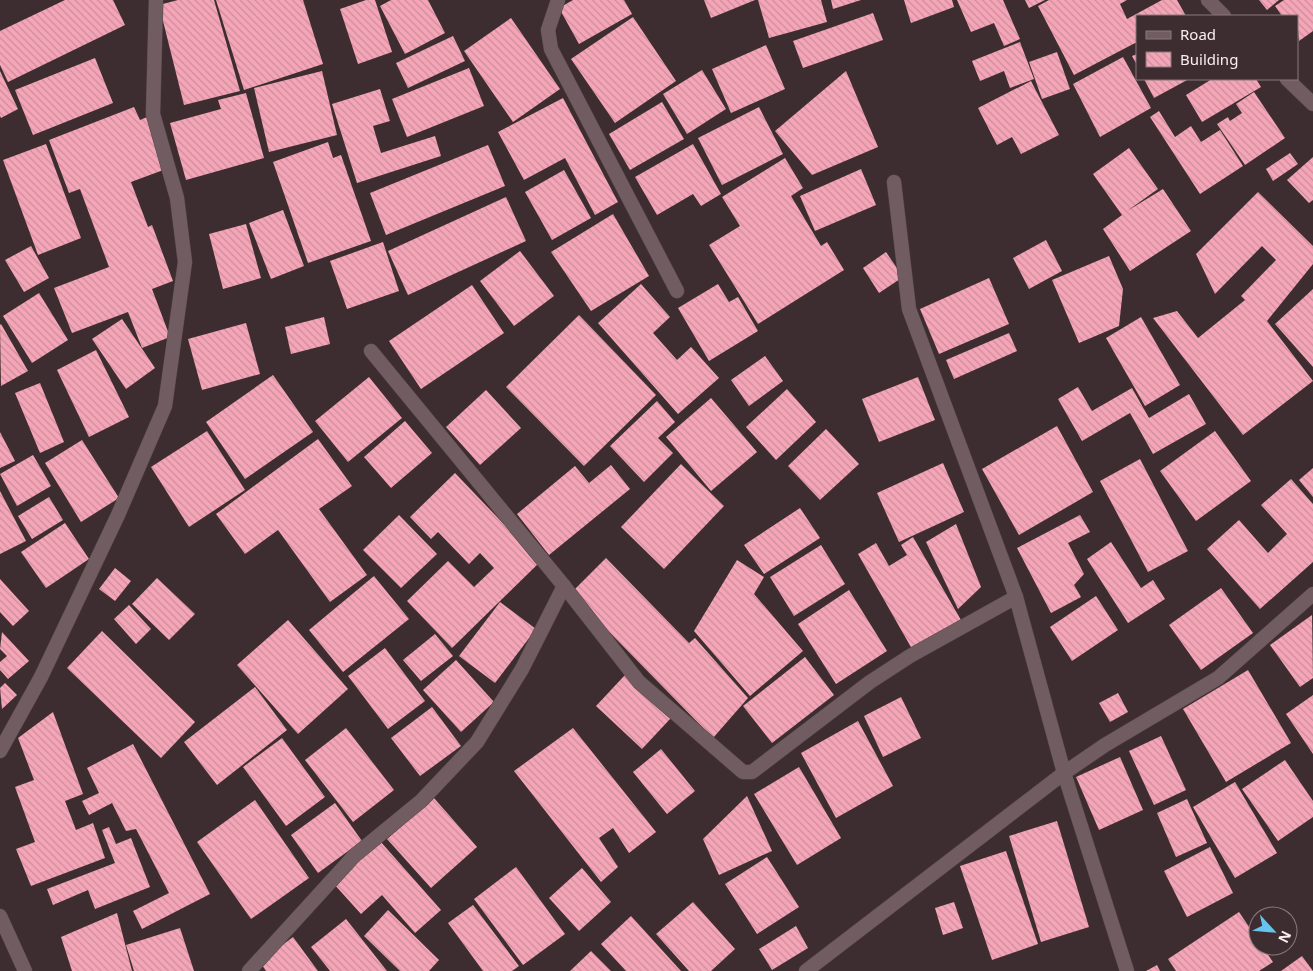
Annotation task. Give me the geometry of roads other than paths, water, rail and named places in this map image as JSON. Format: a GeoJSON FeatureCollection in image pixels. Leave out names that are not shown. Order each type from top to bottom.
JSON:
{"type":"FeatureCollection","features":[{"type":"Feature","properties":{"kind":"street"},"geometry":{"type":"LineString","coordinates":[[0,751],[41,677],[118,515],[164,406],[185,262],[177,198],[153,114],[156,0]]}},
{"type":"Feature","properties":{"kind":"street"},"geometry":{"type":"LineString","coordinates":[[558,0],[548,30],[551,49],[677,292]]}},
{"type":"Feature","properties":{"kind":"street"},"geometry":{"type":"LineString","coordinates":[[1208,0],[1223,15]]}},
{"type":"Feature","properties":{"kind":"street"},"geometry":{"type":"LineString","coordinates":[[1288,80],[1313,104]]}},
{"type":"Feature","properties":{"kind":"street"},"geometry":{"type":"LineString","coordinates":[[894,182],[909,309],[1016,597],[1064,773],[1127,971]]}},
{"type":"Feature","properties":{"kind":"street"},"geometry":{"type":"LineString","coordinates":[[371,351],[564,586],[639,682],[743,772],[752,772],[870,682],[910,656],[1016,597]]}},
{"type":"Feature","properties":{"kind":"street"},"geometry":{"type":"LineString","coordinates":[[249,971],[354,856],[420,802],[477,742],[522,669],[564,586]]}},
{"type":"Feature","properties":{"kind":"street"},"geometry":{"type":"LineString","coordinates":[[806,971],[1064,773],[1105,745],[1218,678],[1313,594]]}},
{"type":"Feature","properties":{"kind":"street"},"geometry":{"type":"LineString","coordinates":[[0,916],[25,971]]}}]}
